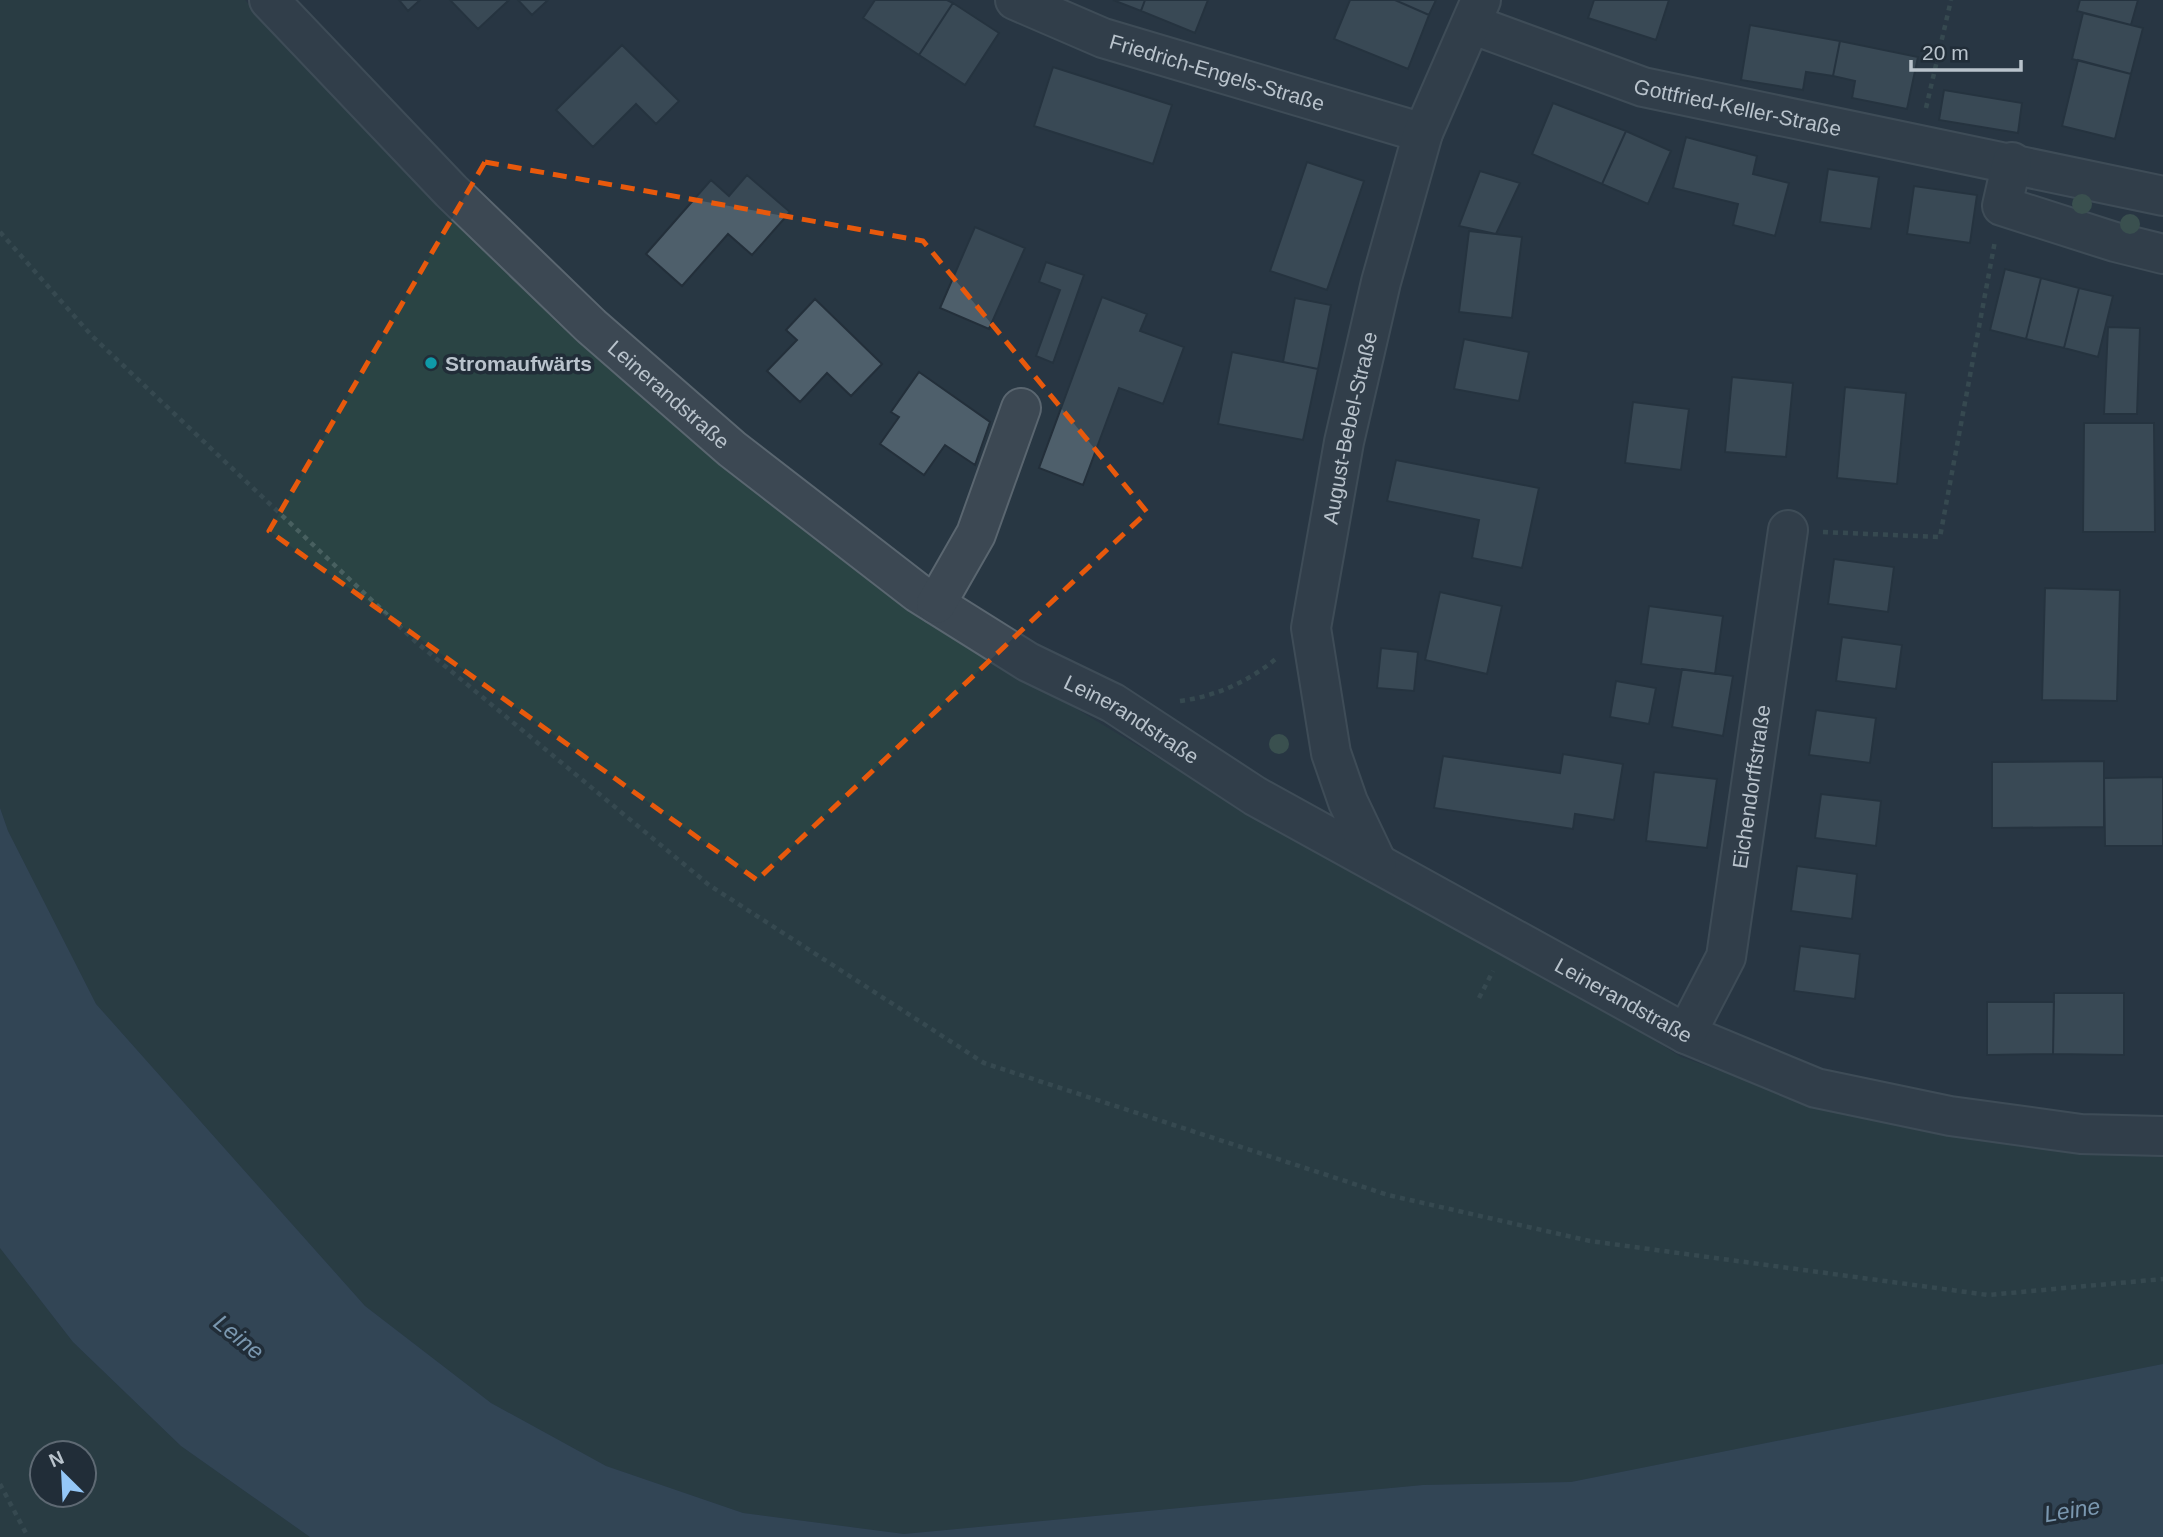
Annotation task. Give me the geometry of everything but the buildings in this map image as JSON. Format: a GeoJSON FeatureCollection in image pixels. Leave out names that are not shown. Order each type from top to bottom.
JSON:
{"type":"FeatureCollection","features":[{"type":"Feature","properties":{"kind":"street","name":"Leinerandstraße"},"geometry":{"type":"LineString","coordinates":[[269,0],[451,191],[592,326],[732,449],[936,604],[1028,662],[1112,704],[1255,796],[1686,1034],[1816,1088],[1950,1116],[2081,1134],[2163,1136]]}},
{"type":"Feature","properties":{"kind":"street","name":"Friedrich-Engels-Straße"},"geometry":{"type":"LineString","coordinates":[[1015,0],[1103,38],[1423,133]]}},
{"type":"Feature","properties":{"kind":"street","name":"August-Bebel-Straße"},"geometry":{"type":"LineString","coordinates":[[1377,863],[1348,802],[1331,753],[1311,628],[1343,442],[1381,282],[1423,133],[1476,12]]}},
{"type":"Feature","properties":{"kind":"street","name":"Gottfried-Keller-Straße"},"geometry":{"type":"LineString","coordinates":[[1476,12],[1643,87],[2012,162],[2163,196]]}},
{"type":"Feature","properties":{"kind":"street"},"geometry":{"type":"LineString","coordinates":[[2012,162],[2002,206],[2115,242],[2163,254]]}},
{"type":"Feature","properties":{"kind":"street"},"geometry":{"type":"LineString","coordinates":[[936,604],[976,534],[1021,408]]}},
{"type":"Feature","properties":{"kind":"street","name":"Eichendorffstraße"},"geometry":{"type":"LineString","coordinates":[[1686,1034],[1726,957],[1788,530]]}},
{"type":"Feature","properties":{"kind":"path"},"geometry":{"type":"LineString","coordinates":[[1917,143],[1951,0]]}},
{"type":"Feature","properties":{"kind":"path"},"geometry":{"type":"LineString","coordinates":[[1788,530],[1940,537],[2002,206]]}},
{"type":"Feature","properties":{"kind":"path"},"geometry":{"type":"LineString","coordinates":[[0,232],[92,336],[416,642],[709,885],[984,1063],[1388,1195],[1590,1241],[1988,1295],[2163,1279]]}},
{"type":"Feature","properties":{"kind":"path"},"geometry":{"type":"LineString","coordinates":[[1171,702],[1209,697],[1262,671],[1311,628]]}},
{"type":"Feature","properties":{"kind":"path"},"geometry":{"type":"LineString","coordinates":[[0,1484],[29,1537]]}},
{"type":"Feature","properties":{"kind":"highlighted area"},"geometry":{"type":"Polygon","coordinates":[[[485,162],[923,241],[1147,512],[757,880],[269,531],[485,162]]]}},
{"type":"Feature","properties":{"kind":"green space"},"geometry":{"type":"Polygon","coordinates":[[[0,0],[245,0],[269,28],[1020,675],[1211,790],[1518,957],[1681,1057],[1811,1103],[2163,1151],[2163,1364],[1571,1482],[1423,1485],[904,1534],[743,1513],[606,1466],[491,1403],[365,1306],[96,1004],[8,831],[0,808],[0,0]]]}},
{"type":"Feature","properties":{"kind":"green space"},"geometry":{"type":"Polygon","coordinates":[[[0,1248],[73,1342],[181,1446],[310,1537],[0,1537],[0,1248]]]}},
{"type":"Feature","properties":{"kind":"water","name":"Leine"},"geometry":{"type":"Polygon","coordinates":[[[0,808],[8,831],[96,1004],[365,1306],[491,1403],[606,1466],[743,1513],[904,1534],[1423,1485],[1571,1482],[2163,1364],[2163,1537],[310,1537],[181,1446],[73,1342],[0,1248],[0,808]]]}},
{"type":"Feature","properties":{"kind":"place","name":"Stromaufwärts"},"geometry":{"type":"Point","coordinates":[431,363]}}]}
